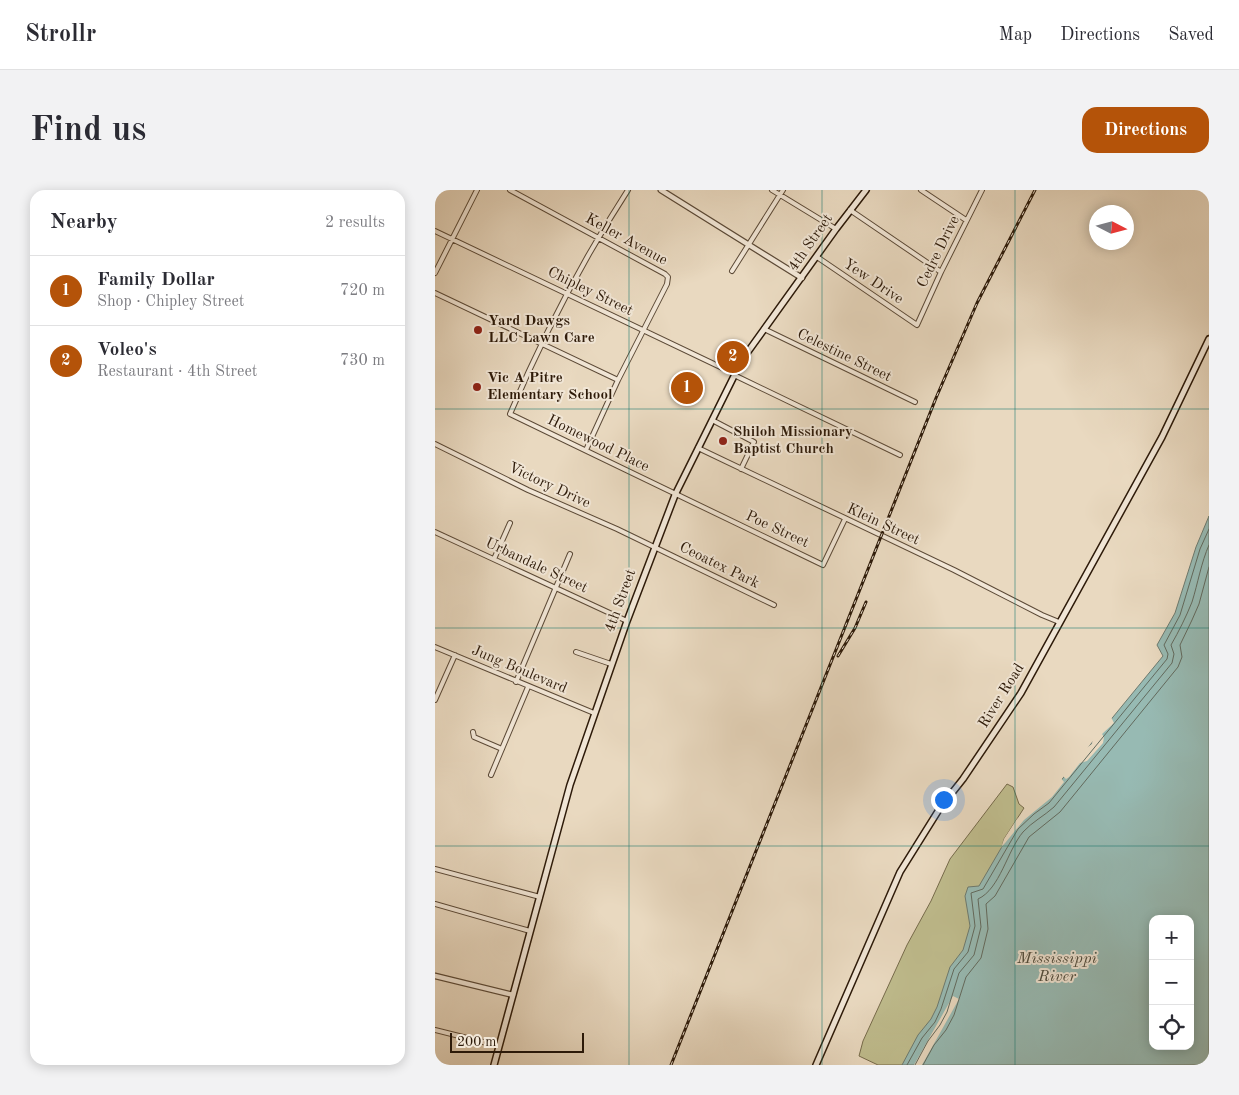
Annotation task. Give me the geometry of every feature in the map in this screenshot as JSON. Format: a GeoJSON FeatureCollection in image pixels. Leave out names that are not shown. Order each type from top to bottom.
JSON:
{"type":"FeatureCollection","features":[{"type":"Feature","properties":{"kind":"main road","name":"4th Street"},"geometry":{"type":"LineString","coordinates":[[494,1065],[570,785],[611,664],[675,495],[734,375],[836,229],[866,190]]}},
{"type":"Feature","properties":{"kind":"main road","name":"River Road"},"geometry":{"type":"LineString","coordinates":[[816,1065],[900,872],[940,808],[1017,699],[1163,436],[1209,339]]}},
{"type":"Feature","properties":{"kind":"street"},"geometry":{"type":"LineString","coordinates":[[435,273],[477,190]]}},
{"type":"Feature","properties":{"kind":"street","name":"Keller Avenue"},"geometry":{"type":"LineString","coordinates":[[510,190],[668,277],[667,284],[618,380],[586,450]]}},
{"type":"Feature","properties":{"kind":"street"},"geometry":{"type":"LineString","coordinates":[[542,344],[597,237],[628,190]]}},
{"type":"Feature","properties":{"kind":"street"},"geometry":{"type":"LineString","coordinates":[[661,190],[802,278]]}},
{"type":"Feature","properties":{"kind":"street"},"geometry":{"type":"LineString","coordinates":[[772,190],[836,229]]}},
{"type":"Feature","properties":{"kind":"street"},"geometry":{"type":"LineString","coordinates":[[732,271],[783,190]]}},
{"type":"Feature","properties":{"kind":"street"},"geometry":{"type":"LineString","coordinates":[[921,190],[966,220]]}},
{"type":"Feature","properties":{"kind":"street","name":"Cedre Drive"},"geometry":{"type":"LineString","coordinates":[[917,325],[982,190]]}},
{"type":"Feature","properties":{"kind":"street"},"geometry":{"type":"LineString","coordinates":[[850,210],[941,272]]}},
{"type":"Feature","properties":{"kind":"street","name":"Chipley Street"},"geometry":{"type":"LineString","coordinates":[[435,231],[567,293],[900,456]]}},
{"type":"Feature","properties":{"kind":"street","name":"Yew Drive"},"geometry":{"type":"LineString","coordinates":[[817,257],[917,325]]}},
{"type":"Feature","properties":{"kind":"street"},"geometry":{"type":"LineString","coordinates":[[435,293],[618,380]]}},
{"type":"Feature","properties":{"kind":"street","name":"Celestine Street"},"geometry":{"type":"LineString","coordinates":[[764,330],[915,402]]}},
{"type":"Feature","properties":{"kind":"street","name":"Homewood Place"},"geometry":{"type":"LineString","coordinates":[[542,344],[510,414],[675,495]]}},
{"type":"Feature","properties":{"kind":"street"},"geometry":{"type":"LineString","coordinates":[[712,420],[754,442],[741,469]]}},
{"type":"Feature","properties":{"kind":"street","name":"Victory Drive"},"geometry":{"type":"LineString","coordinates":[[435,444],[528,490],[654,547]]}},
{"type":"Feature","properties":{"kind":"street","name":"Klein Street"},"geometry":{"type":"LineString","coordinates":[[698,448],[1059,622]]}},
{"type":"Feature","properties":{"kind":"street","name":"Poe Street"},"geometry":{"type":"LineString","coordinates":[[675,495],[823,565],[845,519]]}},
{"type":"Feature","properties":{"kind":"street"},"geometry":{"type":"LineString","coordinates":[[494,559],[509,523]]}},
{"type":"Feature","properties":{"kind":"street","name":"Urbandale Street"},"geometry":{"type":"LineString","coordinates":[[435,532],[627,621]]}},
{"type":"Feature","properties":{"kind":"street","name":"Ceoatex Park"},"geometry":{"type":"LineString","coordinates":[[654,547],[774,605]]}},
{"type":"Feature","properties":{"kind":"street"},"geometry":{"type":"LineString","coordinates":[[516,682],[570,554]]}},
{"type":"Feature","properties":{"kind":"street","name":"Jung Boulevard"},"geometry":{"type":"LineString","coordinates":[[435,647],[594,713]]}},
{"type":"Feature","properties":{"kind":"street"},"geometry":{"type":"LineString","coordinates":[[576,652],[611,664]]}},
{"type":"Feature","properties":{"kind":"street"},"geometry":{"type":"LineString","coordinates":[[435,700],[455,655]]}},
{"type":"Feature","properties":{"kind":"street"},"geometry":{"type":"LineString","coordinates":[[491,775],[528,687]]}},
{"type":"Feature","properties":{"kind":"street"},"geometry":{"type":"LineString","coordinates":[[473,732],[474,737],[502,749]]}},
{"type":"Feature","properties":{"kind":"street"},"geometry":{"type":"LineString","coordinates":[[435,868],[539,897]]}},
{"type":"Feature","properties":{"kind":"street"},"geometry":{"type":"LineString","coordinates":[[435,904],[530,931]]}},
{"type":"Feature","properties":{"kind":"street"},"geometry":{"type":"LineString","coordinates":[[435,976],[513,995]]}},
{"type":"Feature","properties":{"kind":"street"},"geometry":{"type":"LineString","coordinates":[[435,1030],[499,1046]]}},
{"type":"Feature","properties":{"kind":"shaded area"},"geometry":{"type":"Polygon","coordinates":[[[1007,784],[1013,787],[1019,804],[1024,808],[1004,839],[982,925],[935,1017],[905,1065],[878,1065],[859,1056],[863,1041],[907,945],[931,901],[950,859],[1007,784]]]}},
{"type":"Feature","properties":{"kind":"water","name":"Mississippi River"},"geometry":{"type":"Polygon","coordinates":[[[1209,516],[1209,1065],[902,1065],[918,1035],[931,1019],[937,1007],[950,967],[963,950],[970,926],[965,896],[968,887],[979,886],[1014,826],[1045,800],[1163,656],[1157,645],[1175,613],[1196,547],[1209,516]]]}},
{"type":"Feature","properties":{"kind":"pier"},"geometry":{"type":"Polygon","coordinates":[[[1111,717],[1114,723],[1102,734],[1104,737],[1103,743],[1087,761],[1080,763],[1066,779],[1062,775],[1080,752],[1092,744],[1093,737],[1111,717]]]}},
{"type":"Feature","properties":{"kind":"pier"},"geometry":{"type":"Polygon","coordinates":[[[1060,777],[1064,782],[1052,797],[1024,820],[1001,848],[1004,839],[1017,819],[1044,798],[1060,777]]]}},
{"type":"Feature","properties":{"kind":"pier"},"geometry":{"type":"Polygon","coordinates":[[[953,996],[959,999],[922,1065],[914,1065],[953,996]]]}},
{"type":"Feature","properties":{"kind":"railway"},"geometry":{"type":"LineString","coordinates":[[671,1065],[936,398],[977,303],[1035,190]]}},
{"type":"Feature","properties":{"kind":"railway"},"geometry":{"type":"LineString","coordinates":[[838,656],[855,628],[866,602]]}},
{"type":"Feature","properties":{"kind":"place","name":"Yard Dawgs LLC Lawn Care"},"geometry":{"type":"Point","coordinates":[478,330]}},
{"type":"Feature","properties":{"kind":"place","name":"Voleo's"},"geometry":{"type":"Point","coordinates":[733,357]}},
{"type":"Feature","properties":{"kind":"place","name":"Vic A Pitre Elementary School"},"geometry":{"type":"Point","coordinates":[477,387]}},
{"type":"Feature","properties":{"kind":"place","name":"Family Dollar"},"geometry":{"type":"Point","coordinates":[687,388]}},
{"type":"Feature","properties":{"kind":"place","name":"Shiloh Missionary Baptist Church"},"geometry":{"type":"Point","coordinates":[723,441]}}]}
